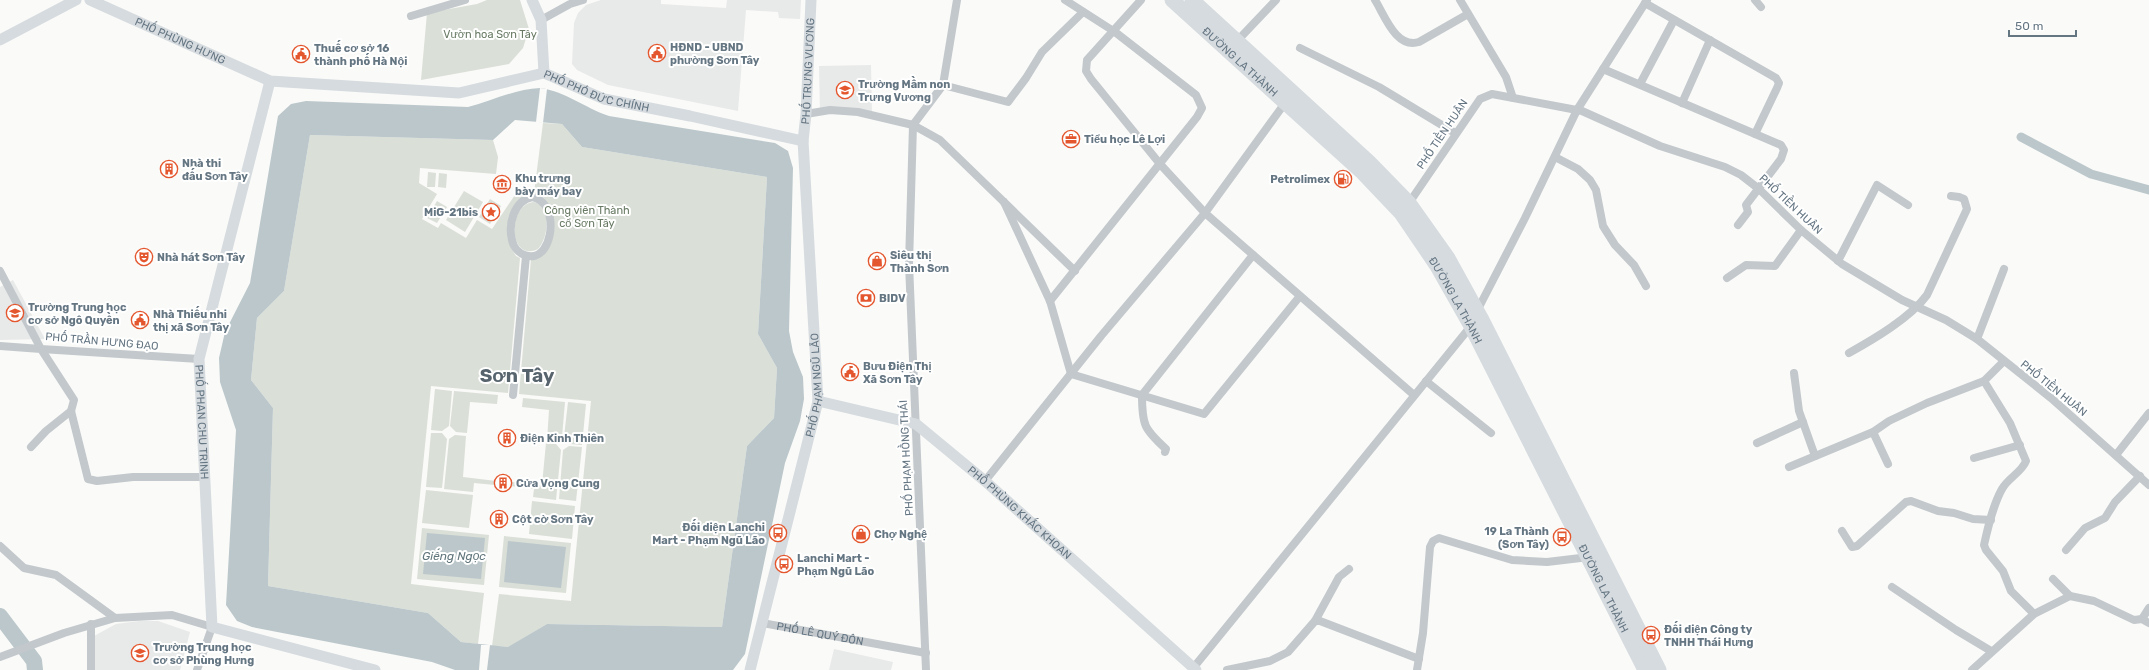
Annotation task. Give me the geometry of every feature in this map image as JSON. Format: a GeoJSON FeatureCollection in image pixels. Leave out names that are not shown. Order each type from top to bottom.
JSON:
{"type":"FeatureCollection","features":[{"type":"Feature","properties":{"kind":"highway","name":"ĐƯỜNG LA THÀNH"},"geometry":{"type":"LineString","coordinates":[[1172,0],[1363,173],[1401,213],[1438,266],[1471,326],[1645,670]]}},
{"type":"Feature","properties":{"kind":"highway","name":"ĐƯỜNG LA THÀNH"},"geometry":{"type":"LineString","coordinates":[[1192,0],[1369,162],[1409,202],[1448,258],[1477,311],[1658,670]]}},
{"type":"Feature","properties":{"kind":"main road"},"geometry":{"type":"LineString","coordinates":[[0,40],[76,0]]}},
{"type":"Feature","properties":{"kind":"main road","name":"PHỐ PHÙNG HƯNG"},"geometry":{"type":"LineString","coordinates":[[90,0],[270,81]]}},
{"type":"Feature","properties":{"kind":"main road"},"geometry":{"type":"LineString","coordinates":[[532,0],[541,20],[544,72]]}},
{"type":"Feature","properties":{"kind":"main road","name":"PHỐ TRƯNG VƯƠNG"},"geometry":{"type":"LineString","coordinates":[[803,141],[806,114],[812,0]]}},
{"type":"Feature","properties":{"kind":"main road","name":"PHỐ PHÓ ĐỨC CHÍNH"},"geometry":{"type":"LineString","coordinates":[[270,81],[459,93],[544,72],[604,99],[803,141]]}},
{"type":"Feature","properties":{"kind":"main road","name":"PHỐ PHAN CHU TRINH"},"geometry":{"type":"LineString","coordinates":[[212,627],[204,477],[200,360],[270,81]]}},
{"type":"Feature","properties":{"kind":"main road","name":"PHỐ PHẠM NGŨ LÃO"},"geometry":{"type":"LineString","coordinates":[[762,623],[818,401],[803,141]]}},
{"type":"Feature","properties":{"kind":"main road","name":"PHỐ PHÙNG KHẮC KHOAN"},"geometry":{"type":"LineString","coordinates":[[818,401],[916,424],[985,481],[1195,669]]}},
{"type":"Feature","properties":{"kind":"main road","name":"PHỐ LÊ QUÝ ĐÔN"},"geometry":{"type":"LineString","coordinates":[[750,670],[762,623]]}},
{"type":"Feature","properties":{"kind":"main road"},"geometry":{"type":"LineString","coordinates":[[212,627],[376,670]]}},
{"type":"Feature","properties":{"kind":"street"},"geometry":{"type":"LineString","coordinates":[[410,16],[465,0]]}},
{"type":"Feature","properties":{"kind":"street"},"geometry":{"type":"LineString","coordinates":[[541,20],[570,4],[583,0]]}},
{"type":"Feature","properties":{"kind":"street"},"geometry":{"type":"LineString","coordinates":[[913,125],[943,85],[957,0]]}},
{"type":"Feature","properties":{"kind":"street"},"geometry":{"type":"LineString","coordinates":[[1050,301],[1160,164],[1197,117],[1202,108],[1196,95],[1112,30],[1065,0]]}},
{"type":"Feature","properties":{"kind":"street"},"geometry":{"type":"LineString","coordinates":[[1141,0],[1112,30],[1087,60],[1086,71],[1160,164],[1205,213],[1414,395]]}},
{"type":"Feature","properties":{"kind":"street"},"geometry":{"type":"LineString","coordinates":[[1237,41],[1276,0]]}},
{"type":"Feature","properties":{"kind":"street"},"geometry":{"type":"LineString","coordinates":[[1375,0],[1397,36],[1403,41],[1412,44],[1419,42],[1468,14]]}},
{"type":"Feature","properties":{"kind":"street"},"geometry":{"type":"LineString","coordinates":[[1460,0],[1506,77],[1513,98]]}},
{"type":"Feature","properties":{"kind":"street"},"geometry":{"type":"LineString","coordinates":[[1755,0],[1760,7]]}},
{"type":"Feature","properties":{"kind":"street"},"geometry":{"type":"LineString","coordinates":[[1477,311],[1577,110],[1646,2],[1674,20],[1776,78],[1779,83],[1755,134]]}},
{"type":"Feature","properties":{"kind":"street"},"geometry":{"type":"LineString","coordinates":[[943,85],[1008,102],[1026,78],[1042,52],[1083,12]]}},
{"type":"Feature","properties":{"kind":"street"},"geometry":{"type":"LineString","coordinates":[[1640,84],[1674,20]]}},
{"type":"Feature","properties":{"kind":"street"},"geometry":{"type":"LineString","coordinates":[[1682,103],[1710,40]]}},
{"type":"Feature","properties":{"kind":"street"},"geometry":{"type":"LineString","coordinates":[[1300,48],[1379,87],[1455,133]]}},
{"type":"Feature","properties":{"kind":"street"},"geometry":{"type":"LineString","coordinates":[[1603,68],[1781,145],[1784,150],[1781,159],[1746,205],[1748,212],[1738,225]]}},
{"type":"Feature","properties":{"kind":"street","name":"PHỐ TIỀN HUÂN"},"geometry":{"type":"LineString","coordinates":[[1409,202],[1455,133],[1480,99],[1485,95],[1492,94],[1577,110],[1598,117],[1660,146],[1725,167],[1746,178],[1801,230],[1838,261],[1861,277],[1946,320],[1977,339],[2003,362],[2051,398],[2149,485]]}},
{"type":"Feature","properties":{"kind":"street"},"geometry":{"type":"LineString","coordinates":[[985,481],[1071,374],[1205,213],[1285,103]]}},
{"type":"Feature","properties":{"kind":"street"},"geometry":{"type":"LineString","coordinates":[[806,114],[830,110],[858,112],[913,125],[940,140],[1075,271]]}},
{"type":"Feature","properties":{"kind":"street","name":"PHỐ PHẠM HỒNG THÁI"},"geometry":{"type":"LineString","coordinates":[[913,125],[909,264],[926,670]]}},
{"type":"Feature","properties":{"kind":"street"},"geometry":{"type":"LineString","coordinates":[[1555,156],[1578,168],[1590,180],[1596,190],[1603,226],[1614,244],[1634,266],[1646,286]]}},
{"type":"Feature","properties":{"kind":"street"},"geometry":{"type":"LineString","coordinates":[[1838,261],[1877,185],[1908,205]]}},
{"type":"Feature","properties":{"kind":"street"},"geometry":{"type":"LineString","coordinates":[[1848,353],[1874,339],[1918,307],[1927,295],[1967,209],[1964,199],[1950,196]]}},
{"type":"Feature","properties":{"kind":"street"},"geometry":{"type":"LineString","coordinates":[[532,197],[542,201],[545,206],[548,213],[550,229],[543,250],[538,254],[526,256],[520,254],[514,247],[511,228],[512,218],[520,202],[532,197]]}},
{"type":"Feature","properties":{"kind":"street"},"geometry":{"type":"LineString","coordinates":[[1004,202],[1050,301],[1071,374]]}},
{"type":"Feature","properties":{"kind":"street"},"geometry":{"type":"LineString","coordinates":[[1727,278],[1746,265],[1775,266],[1801,230]]}},
{"type":"Feature","properties":{"kind":"street"},"geometry":{"type":"LineString","coordinates":[[1164,452],[1166,449],[1146,429],[1142,418],[1142,395],[1253,255]]}},
{"type":"Feature","properties":{"kind":"street"},"geometry":{"type":"LineString","coordinates":[[513,395],[526,256]]}},
{"type":"Feature","properties":{"kind":"street"},"geometry":{"type":"LineString","coordinates":[[1977,339],[2004,269]]}},
{"type":"Feature","properties":{"kind":"street","name":"PHỐ TRẦN HƯNG ĐẠO"},"geometry":{"type":"LineString","coordinates":[[0,271],[41,349],[200,360]]}},
{"type":"Feature","properties":{"kind":"street"},"geometry":{"type":"LineString","coordinates":[[1071,374],[1204,414],[1300,296]]}},
{"type":"Feature","properties":{"kind":"street"},"geometry":{"type":"LineString","coordinates":[[1195,669],[1471,326]]}},
{"type":"Feature","properties":{"kind":"street"},"geometry":{"type":"LineString","coordinates":[[0,346],[41,349],[74,400],[71,411],[88,479],[97,481],[133,477],[204,477]]}},
{"type":"Feature","properties":{"kind":"street"},"geometry":{"type":"LineString","coordinates":[[1788,467],[1872,432],[1889,421],[1927,403],[1984,381],[2003,362]]}},
{"type":"Feature","properties":{"kind":"street"},"geometry":{"type":"LineString","coordinates":[[1794,373],[1799,411],[1816,456]]}},
{"type":"Feature","properties":{"kind":"street"},"geometry":{"type":"LineString","coordinates":[[1426,381],[1491,433]]}},
{"type":"Feature","properties":{"kind":"street"},"geometry":{"type":"LineString","coordinates":[[1984,381],[2010,423],[2026,461],[2024,466],[2002,489],[1984,545],[1986,550],[2001,567],[2011,591],[2034,614]]}},
{"type":"Feature","properties":{"kind":"street"},"geometry":{"type":"LineString","coordinates":[[31,447],[46,431],[71,411]]}},
{"type":"Feature","properties":{"kind":"street"},"geometry":{"type":"LineString","coordinates":[[2116,455],[2149,413]]}},
{"type":"Feature","properties":{"kind":"street"},"geometry":{"type":"LineString","coordinates":[[1757,443],[1803,422]]}},
{"type":"Feature","properties":{"kind":"street"},"geometry":{"type":"LineString","coordinates":[[1872,432],[1888,464]]}},
{"type":"Feature","properties":{"kind":"street"},"geometry":{"type":"LineString","coordinates":[[1974,458],[2020,445]]}},
{"type":"Feature","properties":{"kind":"street"},"geometry":{"type":"LineString","coordinates":[[2066,550],[2085,528],[2105,518],[2115,502],[2140,476]]}},
{"type":"Feature","properties":{"kind":"street"},"geometry":{"type":"LineString","coordinates":[[1842,531],[1852,547],[1857,546],[1906,502],[1911,501],[1938,511],[1954,513],[1973,519],[1991,520]]}},
{"type":"Feature","properties":{"kind":"street"},"geometry":{"type":"LineString","coordinates":[[1417,670],[1423,633],[1430,547],[1433,541],[1439,538],[1451,540],[1512,560],[1547,562],[1589,557]]}},
{"type":"Feature","properties":{"kind":"street"},"geometry":{"type":"LineString","coordinates":[[0,546],[24,568],[56,575],[115,618]]}},
{"type":"Feature","properties":{"kind":"street"},"geometry":{"type":"LineString","coordinates":[[1227,670],[1270,661],[1288,652],[1315,621],[1339,577],[1349,569]]}},
{"type":"Feature","properties":{"kind":"street"},"geometry":{"type":"LineString","coordinates":[[2053,579],[2070,596],[2094,601],[2134,620],[2145,621],[2149,608]]}},
{"type":"Feature","properties":{"kind":"street"},"geometry":{"type":"LineString","coordinates":[[1892,587],[1956,630],[1992,651]]}},
{"type":"Feature","properties":{"kind":"street"},"geometry":{"type":"LineString","coordinates":[[1972,670],[2034,614],[2070,596]]}},
{"type":"Feature","properties":{"kind":"street"},"geometry":{"type":"LineString","coordinates":[[0,657],[64,633],[115,618],[172,615],[212,627],[197,670]]}},
{"type":"Feature","properties":{"kind":"street"},"geometry":{"type":"LineString","coordinates":[[1315,621],[1320,621],[1419,659]]}},
{"type":"Feature","properties":{"kind":"street","name":"PHỐ LÊ QUÝ ĐÔN"},"geometry":{"type":"LineString","coordinates":[[762,623],[926,653]]}},
{"type":"Feature","properties":{"kind":"street"},"geometry":{"type":"LineString","coordinates":[[91,624],[91,670]]}},
{"type":"Feature","properties":{"kind":"shaded area","name":"HĐND - UBND phường Sơn Tây"},"geometry":{"type":"Polygon","coordinates":[[[601,0],[661,0],[661,4],[726,8],[727,0],[801,0],[800,19],[779,18],[778,12],[746,10],[738,111],[608,85],[577,70],[572,64],[574,23],[578,13],[586,5],[601,0]]]}},
{"type":"Feature","properties":{"kind":"shaded area","name":"Trường Mầm non Trưng Vương"},"geometry":{"type":"Polygon","coordinates":[[[871,65],[872,113],[820,114],[819,66],[871,65]]]}},
{"type":"Feature","properties":{"kind":"shaded area","name":"Trường Trung học cơ sở Ngô Quyền"},"geometry":{"type":"Polygon","coordinates":[[[13,280],[45,339],[0,340],[0,287],[13,280]]]}},
{"type":"Feature","properties":{"kind":"shaded area","name":"Trường Trung học cơ sở Phùng Hưng"},"geometry":{"type":"Polygon","coordinates":[[[139,621],[158,621],[190,632],[180,670],[95,670],[94,636],[116,624],[139,621]]]}},
{"type":"Feature","properties":{"kind":"shaded area"},"geometry":{"type":"Polygon","coordinates":[[[834,649],[893,662],[891,670],[829,670],[834,649]]]}},
{"type":"Feature","properties":{"kind":"green space","name":"Vườn hoa Sơn Tây"},"geometry":{"type":"Polygon","coordinates":[[[487,0],[520,0],[529,29],[523,48],[509,64],[421,80],[427,13],[477,4],[487,0]]]}},
{"type":"Feature","properties":{"kind":"green space","name":"Công viên Thành cổ Sơn Tây"},"geometry":{"type":"Polygon","coordinates":[[[543,123],[562,124],[582,147],[767,177],[758,334],[777,368],[774,418],[747,446],[722,627],[547,624],[509,647],[492,646],[499,594],[571,601],[591,401],[519,394],[531,259],[545,252],[550,207],[544,198],[534,193],[543,123]]]}},
{"type":"Feature","properties":{"kind":"green space"},"geometry":{"type":"Polygon","coordinates":[[[310,135],[493,140],[498,157],[496,174],[420,168],[419,183],[437,194],[422,219],[438,228],[441,223],[466,238],[477,220],[492,229],[517,192],[524,194],[514,209],[511,248],[516,256],[520,258],[508,393],[431,386],[411,584],[484,593],[478,644],[461,642],[428,613],[268,586],[273,408],[251,380],[257,318],[284,291],[310,135]]]}},
{"type":"Feature","properties":{"kind":"green space"},"geometry":{"type":"Polygon","coordinates":[[[428,172],[436,173],[435,187],[427,187],[428,172]]]}},
{"type":"Feature","properties":{"kind":"green space"},"geometry":{"type":"Polygon","coordinates":[[[439,173],[447,174],[446,188],[438,187],[439,173]]]}},
{"type":"Feature","properties":{"kind":"green space"},"geometry":{"type":"Polygon","coordinates":[[[464,191],[483,202],[465,232],[446,220],[464,191]]]}},
{"type":"Feature","properties":{"kind":"green space"},"geometry":{"type":"Polygon","coordinates":[[[490,199],[501,206],[490,224],[479,217],[490,199]]]}},
{"type":"Feature","properties":{"kind":"green space"},"geometry":{"type":"Polygon","coordinates":[[[437,201],[447,207],[437,223],[427,218],[437,201]]]}},
{"type":"Feature","properties":{"kind":"green space"},"geometry":{"type":"Polygon","coordinates":[[[534,202],[540,205],[546,216],[546,230],[542,244],[538,249],[528,251],[521,248],[516,241],[515,221],[519,212],[525,205],[534,202]]]}},
{"type":"Feature","properties":{"kind":"green space"},"geometry":{"type":"Polygon","coordinates":[[[435,389],[452,391],[449,426],[442,431],[431,430],[435,389]]]}},
{"type":"Feature","properties":{"kind":"green space"},"geometry":{"type":"Polygon","coordinates":[[[454,391],[498,395],[497,404],[470,402],[467,433],[456,432],[450,426],[454,391]]]}},
{"type":"Feature","properties":{"kind":"green space"},"geometry":{"type":"Polygon","coordinates":[[[523,398],[565,402],[562,437],[556,442],[547,441],[549,410],[522,407],[523,398]]]}},
{"type":"Feature","properties":{"kind":"green space"},"geometry":{"type":"Polygon","coordinates":[[[568,402],[586,404],[582,445],[569,444],[564,437],[568,402]]]}},
{"type":"Feature","properties":{"kind":"green space"},"geometry":{"type":"Polygon","coordinates":[[[431,433],[442,433],[447,439],[442,488],[426,487],[431,433]]]}},
{"type":"Feature","properties":{"kind":"green space"},"geometry":{"type":"Polygon","coordinates":[[[455,435],[466,436],[463,477],[496,481],[495,485],[474,483],[473,492],[444,489],[449,439],[455,435]]]}},
{"type":"Feature","properties":{"kind":"green space"},"geometry":{"type":"Polygon","coordinates":[[[546,443],[556,444],[561,450],[556,500],[533,497],[534,489],[511,486],[511,482],[542,485],[546,443]]]}},
{"type":"Feature","properties":{"kind":"green space"},"geometry":{"type":"Polygon","coordinates":[[[569,446],[582,447],[576,501],[559,499],[563,450],[569,446]]]}},
{"type":"Feature","properties":{"kind":"green space"},"geometry":{"type":"Polygon","coordinates":[[[426,490],[473,495],[469,528],[422,523],[426,490]]]}},
{"type":"Feature","properties":{"kind":"green space"},"geometry":{"type":"Polygon","coordinates":[[[532,501],[575,506],[572,539],[529,534],[532,501]]]}},
{"type":"Feature","properties":{"kind":"green space","name":"Giếng Ngọc"},"geometry":{"type":"Polygon","coordinates":[[[422,528],[489,535],[484,585],[417,579],[422,528]]]}},
{"type":"Feature","properties":{"kind":"green space","name":"Giếng Ngọc"},"geometry":{"type":"Polygon","coordinates":[[[504,536],[571,543],[566,593],[499,587],[504,536]]]}},
{"type":"Feature","properties":{"kind":"water"},"geometry":{"type":"Polygon","coordinates":[[[540,88],[559,93],[609,116],[775,143],[788,151],[793,168],[789,331],[793,352],[803,377],[804,399],[800,421],[785,463],[745,654],[733,670],[455,670],[432,662],[252,627],[237,621],[226,605],[236,430],[220,382],[219,358],[225,332],[250,283],[278,116],[291,104],[306,101],[468,107],[531,89],[540,88]],[[515,120],[493,140],[310,135],[284,291],[257,318],[251,380],[273,408],[268,586],[428,613],[461,642],[508,647],[547,624],[722,627],[747,446],[774,418],[777,368],[758,334],[767,177],[582,147],[562,124],[515,120]]]}},
{"type":"Feature","properties":{"kind":"water","name":"Giếng Ngọc"},"geometry":{"type":"Polygon","coordinates":[[[427,533],[485,538],[481,579],[423,574],[427,533]]]}},
{"type":"Feature","properties":{"kind":"water","name":"Giếng Ngọc"},"geometry":{"type":"Polygon","coordinates":[[[508,541],[566,547],[561,588],[504,582],[508,541]]]}},
{"type":"Feature","properties":{"kind":"pier"},"geometry":{"type":"Polygon","coordinates":[[[540,88],[547,89],[543,123],[536,122],[540,88]]]}},
{"type":"Feature","properties":{"kind":"pier"},"geometry":{"type":"Polygon","coordinates":[[[481,645],[490,645],[487,670],[479,670],[481,645]]]}},
{"type":"Feature","properties":{"kind":"waterway"},"geometry":{"type":"LineString","coordinates":[[2021,137],[2091,174],[2149,190]]}},
{"type":"Feature","properties":{"kind":"waterway"},"geometry":{"type":"LineString","coordinates":[[0,616],[34,661],[35,670]]}},
{"type":"Feature","properties":{"kind":"place","name":"HĐND - UBND phường Sơn Tây"},"geometry":{"type":"Point","coordinates":[657,53]}},
{"type":"Feature","properties":{"kind":"place","name":"Thuế cơ sở 16 thành phố Hà Nội"},"geometry":{"type":"Point","coordinates":[301,54]}},
{"type":"Feature","properties":{"kind":"place","name":"Trường Mầm non Trưng Vương"},"geometry":{"type":"Point","coordinates":[845,90]}},
{"type":"Feature","properties":{"kind":"place","name":"Tiểu học Lê Lợi"},"geometry":{"type":"Point","coordinates":[1071,139]}},
{"type":"Feature","properties":{"kind":"place","name":"Nhà thi đấu Sơn Tây"},"geometry":{"type":"Point","coordinates":[169,169]}},
{"type":"Feature","properties":{"kind":"place","name":"Petrolimex"},"geometry":{"type":"Point","coordinates":[1343,179]}},
{"type":"Feature","properties":{"kind":"place","name":"Khu trưng bày máy bay"},"geometry":{"type":"Point","coordinates":[502,184]}},
{"type":"Feature","properties":{"kind":"place","name":"MiG-21bis"},"geometry":{"type":"Point","coordinates":[491,212]}},
{"type":"Feature","properties":{"kind":"place","name":"Nhà hát Sơn Tây"},"geometry":{"type":"Point","coordinates":[144,257]}},
{"type":"Feature","properties":{"kind":"place","name":"Siêu thị Thành Sơn"},"geometry":{"type":"Point","coordinates":[877,261]}},
{"type":"Feature","properties":{"kind":"place","name":"BIDV"},"geometry":{"type":"Point","coordinates":[866,298]}},
{"type":"Feature","properties":{"kind":"place","name":"Trường Trung học cơ sở Ngô Quyền"},"geometry":{"type":"Point","coordinates":[15,313]}},
{"type":"Feature","properties":{"kind":"place","name":"Nhà Thiếu nhi thị xã Sơn Tây"},"geometry":{"type":"Point","coordinates":[140,320]}},
{"type":"Feature","properties":{"kind":"place","name":"Bưu Điện Thị Xã Sơn Tây"},"geometry":{"type":"Point","coordinates":[850,372]}},
{"type":"Feature","properties":{"kind":"place","name":"Điện Kinh Thiên"},"geometry":{"type":"Point","coordinates":[507,438]}},
{"type":"Feature","properties":{"kind":"place","name":"Cửa Vọng Cung"},"geometry":{"type":"Point","coordinates":[503,483]}},
{"type":"Feature","properties":{"kind":"place","name":"Cột cờ Sơn Tây"},"geometry":{"type":"Point","coordinates":[499,519]}},
{"type":"Feature","properties":{"kind":"place","name":"Đối diện Lanchi Mart - Phạm Ngũ Lão"},"geometry":{"type":"Point","coordinates":[778,533]}},
{"type":"Feature","properties":{"kind":"place","name":"Chợ Nghệ"},"geometry":{"type":"Point","coordinates":[861,534]}},
{"type":"Feature","properties":{"kind":"place","name":"19 La Thành (Sơn Tây)"},"geometry":{"type":"Point","coordinates":[1562,537]}},
{"type":"Feature","properties":{"kind":"place","name":"Lanchi Mart - Phạm Ngũ Lão"},"geometry":{"type":"Point","coordinates":[784,564]}},
{"type":"Feature","properties":{"kind":"place","name":"Đối diện Công ty TNHH Thái Hưng"},"geometry":{"type":"Point","coordinates":[1651,635]}},
{"type":"Feature","properties":{"kind":"place","name":"Trường Trung học cơ sở Phùng Hưng"},"geometry":{"type":"Point","coordinates":[140,653]}},
{"type":"Feature","properties":{"kind":"district","name":"Sơn Tây"},"geometry":{"type":"Point","coordinates":[517,375]}}]}
